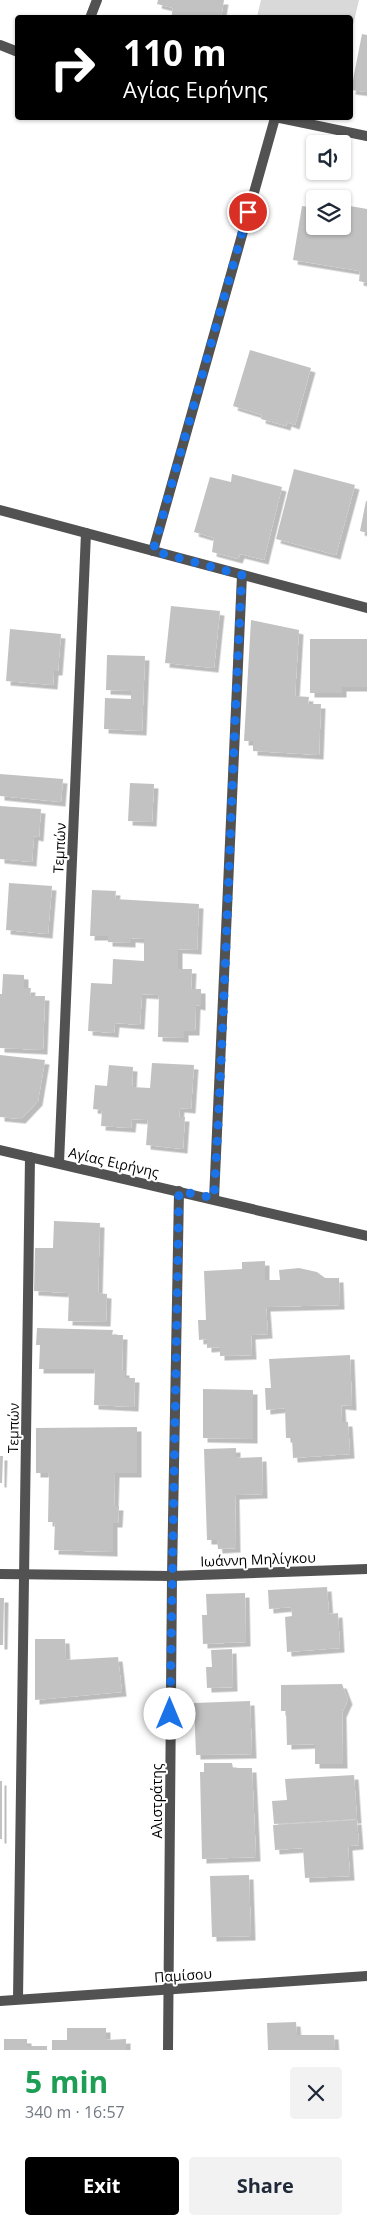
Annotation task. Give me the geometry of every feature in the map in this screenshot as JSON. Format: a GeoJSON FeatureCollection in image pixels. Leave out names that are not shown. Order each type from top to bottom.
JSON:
{"type":"FeatureCollection","features":[{"type":"Feature","properties":{"kind":"street"},"geometry":{"type":"LineString","coordinates":[[91,15],[97,0]]}},
{"type":"Feature","properties":{"kind":"street"},"geometry":{"type":"LineString","coordinates":[[0,44],[15,51]]}},
{"type":"Feature","properties":{"kind":"street"},"geometry":{"type":"LineString","coordinates":[[153,551],[273,120]]}},
{"type":"Feature","properties":{"kind":"street"},"geometry":{"type":"LineString","coordinates":[[290,120],[367,136]]}},
{"type":"Feature","properties":{"kind":"street"},"geometry":{"type":"LineString","coordinates":[[0,510],[367,608]]}},
{"type":"Feature","properties":{"kind":"street","name":"Τεμπών"},"geometry":{"type":"LineString","coordinates":[[59,1163],[86,533]]}},
{"type":"Feature","properties":{"kind":"street"},"geometry":{"type":"LineString","coordinates":[[214,1198],[224,1019],[232,773],[242,575]]}},
{"type":"Feature","properties":{"kind":"street","name":"Αγίας Ειρήνης"},"geometry":{"type":"LineString","coordinates":[[0,1150],[214,1198],[367,1236]]}},
{"type":"Feature","properties":{"kind":"street","name":"Τεμπών"},"geometry":{"type":"LineString","coordinates":[[18,1999],[30,1156]]}},
{"type":"Feature","properties":{"kind":"street","name":"Αλιστράτης"},"geometry":{"type":"LineString","coordinates":[[168,2050],[172,1576],[179,1191]]}},
{"type":"Feature","properties":{"kind":"street","name":"Ιωάννη Μηλίγκου"},"geometry":{"type":"LineString","coordinates":[[0,1574],[172,1576],[367,1569]]}},
{"type":"Feature","properties":{"kind":"street","name":"Παμίσου"},"geometry":{"type":"LineString","coordinates":[[0,2001],[367,1976]]}},
{"type":"Feature","properties":{"kind":"shaded area"},"geometry":{"type":"Polygon","coordinates":[[[261,0],[359,0],[353,25],[353,15],[257,15],[261,0]]]}},
{"type":"Feature","properties":{"kind":"building"},"geometry":{"type":"Polygon","coordinates":[[[158,0],[224,0],[222,15],[172,15],[173,8],[157,4],[158,0]]]}},
{"type":"Feature","properties":{"kind":"building"},"geometry":{"type":"Polygon","coordinates":[[[362,34],[367,35],[367,92],[353,90],[353,80],[362,34]]]}},
{"type":"Feature","properties":{"kind":"building"},"geometry":{"type":"Polygon","coordinates":[[[302,206],[306,207],[306,235],[351,235],[351,206],[367,209],[367,283],[359,281],[360,271],[293,260],[302,206]]]}},
{"type":"Feature","properties":{"kind":"building"},"geometry":{"type":"Polygon","coordinates":[[[250,350],[311,368],[295,425],[287,422],[286,426],[261,419],[262,415],[233,406],[250,350]]]}},
{"type":"Feature","properties":{"kind":"building"},"geometry":{"type":"Polygon","coordinates":[[[294,469],[355,485],[336,555],[276,539],[294,469]]]}},
{"type":"Feature","properties":{"kind":"building"},"geometry":{"type":"Polygon","coordinates":[[[232,474],[282,487],[264,560],[240,554],[238,559],[212,552],[214,538],[194,532],[210,477],[231,482],[232,474]]]}},
{"type":"Feature","properties":{"kind":"building"},"geometry":{"type":"Polygon","coordinates":[[[367,501],[367,533],[360,531],[367,501]]]}},
{"type":"Feature","properties":{"kind":"building"},"geometry":{"type":"Polygon","coordinates":[[[171,606],[220,611],[214,668],[165,663],[171,606]]]}},
{"type":"Feature","properties":{"kind":"building"},"geometry":{"type":"Polygon","coordinates":[[[251,620],[299,630],[295,696],[309,697],[308,704],[321,704],[319,755],[253,751],[253,741],[244,741],[251,620]]]}},
{"type":"Feature","properties":{"kind":"building"},"geometry":{"type":"Polygon","coordinates":[[[10,629],[61,634],[58,671],[54,671],[53,685],[6,681],[10,629]]]}},
{"type":"Feature","properties":{"kind":"building"},"geometry":{"type":"Polygon","coordinates":[[[310,639],[367,639],[367,687],[342,687],[342,693],[310,693],[310,639]]]}},
{"type":"Feature","properties":{"kind":"building"},"geometry":{"type":"Polygon","coordinates":[[[107,655],[145,656],[142,731],[104,729],[105,698],[131,699],[131,691],[106,690],[107,655]]]}},
{"type":"Feature","properties":{"kind":"building"},"geometry":{"type":"Polygon","coordinates":[[[0,774],[63,779],[61,802],[0,796],[0,774]]]}},
{"type":"Feature","properties":{"kind":"building"},"geometry":{"type":"Polygon","coordinates":[[[130,783],[154,784],[152,822],[128,821],[130,783]]]}},
{"type":"Feature","properties":{"kind":"building"},"geometry":{"type":"Polygon","coordinates":[[[0,806],[41,809],[39,837],[34,836],[32,862],[0,859],[0,806]]]}},
{"type":"Feature","properties":{"kind":"building"},"geometry":{"type":"Polygon","coordinates":[[[9,883],[52,886],[48,934],[6,930],[9,883]]]}},
{"type":"Feature","properties":{"kind":"building"},"geometry":{"type":"Polygon","coordinates":[[[92,890],[116,891],[115,899],[199,904],[197,950],[178,949],[178,969],[192,969],[191,989],[201,989],[201,1006],[196,1005],[195,1031],[184,1031],[184,1038],[158,1037],[159,995],[142,994],[140,1025],[115,1023],[114,1033],[88,1031],[91,983],[112,984],[113,959],[144,961],[144,939],[131,938],[131,943],[108,942],[108,936],[90,936],[92,890]]]}},
{"type":"Feature","properties":{"kind":"building"},"geometry":{"type":"Polygon","coordinates":[[[3,974],[24,975],[24,988],[31,988],[30,996],[45,996],[43,1050],[0,1048],[0,994],[2,994],[3,974]]]}},
{"type":"Feature","properties":{"kind":"building"},"geometry":{"type":"Polygon","coordinates":[[[0,1055],[45,1060],[38,1101],[21,1119],[0,1117],[0,1055]]]}},
{"type":"Feature","properties":{"kind":"building"},"geometry":{"type":"Polygon","coordinates":[[[152,1063],[194,1065],[191,1109],[180,1108],[179,1117],[185,1117],[183,1149],[146,1145],[148,1120],[132,1119],[131,1128],[101,1126],[102,1110],[93,1109],[95,1085],[107,1086],[109,1065],[133,1067],[132,1087],[150,1088],[152,1063]]]}},
{"type":"Feature","properties":{"kind":"building"},"geometry":{"type":"Polygon","coordinates":[[[54,1221],[100,1223],[98,1293],[107,1294],[106,1322],[68,1321],[69,1293],[34,1291],[35,1248],[53,1248],[54,1221]]]}},
{"type":"Feature","properties":{"kind":"building"},"geometry":{"type":"Polygon","coordinates":[[[265,1261],[265,1280],[280,1280],[279,1270],[299,1268],[317,1272],[325,1278],[339,1278],[340,1305],[266,1307],[268,1334],[251,1335],[252,1355],[220,1356],[220,1347],[207,1348],[207,1339],[199,1340],[198,1320],[206,1320],[204,1271],[242,1269],[242,1262],[265,1261]]]}},
{"type":"Feature","properties":{"kind":"building"},"geometry":{"type":"Polygon","coordinates":[[[37,1328],[113,1330],[112,1335],[123,1335],[122,1371],[125,1371],[125,1378],[135,1378],[134,1407],[94,1405],[95,1369],[39,1369],[40,1345],[36,1345],[37,1328]]]}},
{"type":"Feature","properties":{"kind":"building"},"geometry":{"type":"Polygon","coordinates":[[[350,1355],[352,1406],[341,1405],[342,1422],[348,1422],[350,1454],[293,1458],[292,1438],[286,1438],[285,1408],[266,1410],[265,1388],[271,1388],[269,1359],[350,1355]]]}},
{"type":"Feature","properties":{"kind":"building"},"geometry":{"type":"Polygon","coordinates":[[[203,1389],[253,1390],[253,1439],[203,1438],[203,1389]]]}},
{"type":"Feature","properties":{"kind":"building"},"geometry":{"type":"Polygon","coordinates":[[[137,1427],[137,1473],[115,1473],[114,1506],[119,1506],[118,1523],[113,1523],[113,1552],[54,1550],[55,1522],[48,1522],[49,1473],[36,1473],[36,1428],[137,1427]]]}},
{"type":"Feature","properties":{"kind":"building"},"geometry":{"type":"Polygon","coordinates":[[[236,1448],[236,1458],[262,1457],[263,1494],[235,1495],[236,1548],[218,1549],[217,1540],[207,1540],[204,1449],[236,1448]]]}},
{"type":"Feature","properties":{"kind":"building"},"geometry":{"type":"Polygon","coordinates":[[[0,1456],[3,1456],[2,1483],[0,1483],[0,1456]]]}},
{"type":"Feature","properties":{"kind":"building"},"geometry":{"type":"Polygon","coordinates":[[[327,1587],[329,1614],[338,1613],[340,1648],[287,1652],[285,1617],[292,1616],[291,1607],[269,1609],[268,1590],[327,1587]]]}},
{"type":"Feature","properties":{"kind":"building"},"geometry":{"type":"Polygon","coordinates":[[[245,1593],[246,1642],[203,1644],[202,1615],[207,1615],[206,1594],[245,1593]]]}},
{"type":"Feature","properties":{"kind":"building"},"geometry":{"type":"Polygon","coordinates":[[[0,1598],[4,1598],[3,1645],[0,1645],[0,1598]]]}},
{"type":"Feature","properties":{"kind":"building"},"geometry":{"type":"Polygon","coordinates":[[[35,1639],[65,1639],[66,1660],[118,1657],[122,1692],[35,1700],[35,1639]]]}},
{"type":"Feature","properties":{"kind":"building"},"geometry":{"type":"Polygon","coordinates":[[[232,1649],[233,1687],[207,1688],[206,1667],[212,1667],[211,1650],[232,1649]]]}},
{"type":"Feature","properties":{"kind":"building"},"geometry":{"type":"Polygon","coordinates":[[[342,1684],[348,1700],[342,1713],[343,1764],[315,1764],[315,1744],[287,1745],[286,1711],[281,1711],[281,1685],[342,1684]]]}},
{"type":"Feature","properties":{"kind":"building"},"geometry":{"type":"Polygon","coordinates":[[[250,1701],[252,1754],[196,1755],[194,1703],[250,1701]]]}},
{"type":"Feature","properties":{"kind":"building"},"geometry":{"type":"Polygon","coordinates":[[[204,1763],[232,1763],[233,1768],[252,1768],[256,1857],[202,1859],[200,1772],[204,1772],[204,1763]]]}},
{"type":"Feature","properties":{"kind":"building"},"geometry":{"type":"Polygon","coordinates":[[[354,1775],[357,1819],[274,1824],[272,1801],[287,1800],[285,1779],[354,1775]]]}},
{"type":"Feature","properties":{"kind":"building"},"geometry":{"type":"Polygon","coordinates":[[[0,1781],[2,1781],[2,1839],[0,1839],[0,1781]]]}},
{"type":"Feature","properties":{"kind":"building"},"geometry":{"type":"Polygon","coordinates":[[[357,1820],[359,1845],[348,1846],[350,1876],[305,1878],[303,1848],[275,1850],[273,1825],[357,1820]]]}},
{"type":"Feature","properties":{"kind":"building"},"geometry":{"type":"Polygon","coordinates":[[[249,1875],[251,1936],[212,1937],[210,1876],[249,1875]]]}},
{"type":"Feature","properties":{"kind":"building"},"geometry":{"type":"Polygon","coordinates":[[[296,2022],[297,2035],[334,2035],[335,2050],[268,2050],[267,2023],[296,2022]]]}},
{"type":"Feature","properties":{"kind":"building"},"geometry":{"type":"Polygon","coordinates":[[[67,2028],[106,2028],[106,2040],[126,2039],[126,2050],[52,2050],[52,2040],[67,2040],[67,2028]]]}},
{"type":"Feature","properties":{"kind":"building"},"geometry":{"type":"Polygon","coordinates":[[[4,2039],[27,2039],[27,2046],[47,2046],[47,2050],[4,2050],[4,2039]]]}},
{"type":"Feature","properties":{"kind":"route"},"geometry":{"type":"LineString","coordinates":[[170,1714],[179,1191],[214,1198],[224,1019],[232,773],[242,575],[153,551],[248,212]]}}]}
